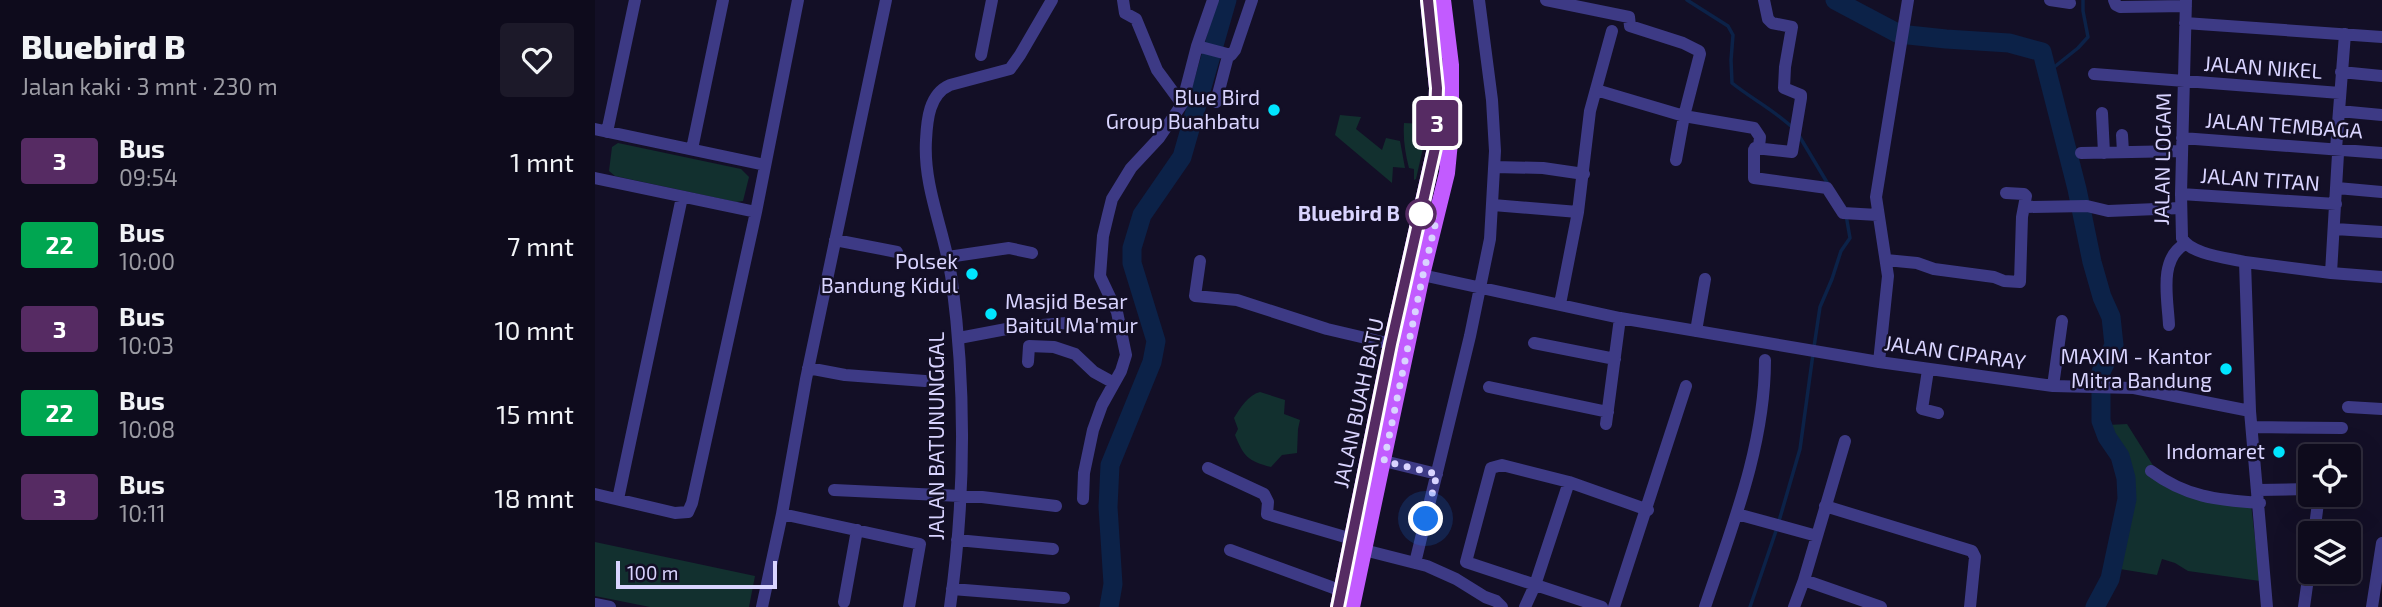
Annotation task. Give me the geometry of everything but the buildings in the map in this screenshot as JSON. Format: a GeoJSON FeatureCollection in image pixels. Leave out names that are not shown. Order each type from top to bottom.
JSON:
{"type":"FeatureCollection","features":[{"type":"Feature","properties":{"kind":"main road","name":"JALAN BUAH BATU"},"geometry":{"type":"LineString","coordinates":[[1352,607],[1358,545],[1391,344],[1437,131],[1437,88],[1428,0]]}},
{"type":"Feature","properties":{"kind":"main road","name":"JALAN BUAH BATU"},"geometry":{"type":"LineString","coordinates":[[1340,599],[1384,461],[1447,173],[1451,132],[1451,65],[1443,0]]}},
{"type":"Feature","properties":{"kind":"street"},"geometry":{"type":"LineString","coordinates":[[635,0],[601,131],[765,165]]}},
{"type":"Feature","properties":{"kind":"street"},"geometry":{"type":"LineString","coordinates":[[692,149],[723,0]]}},
{"type":"Feature","properties":{"kind":"street"},"geometry":{"type":"LineString","coordinates":[[595,494],[675,513],[688,512],[755,212],[798,0]]}},
{"type":"Feature","properties":{"kind":"street"},"geometry":{"type":"LineString","coordinates":[[762,607],[808,368],[885,0]]}},
{"type":"Feature","properties":{"kind":"street"},"geometry":{"type":"LineString","coordinates":[[981,55],[992,0]]}},
{"type":"Feature","properties":{"kind":"street","name":"JALAN BATUNUNGGAL"},"geometry":{"type":"LineString","coordinates":[[950,607],[961,496],[959,338],[949,257],[932,200],[926,167],[926,139],[932,101],[941,89],[950,85],[1010,69],[1052,0]]}},
{"type":"Feature","properties":{"kind":"street"},"geometry":{"type":"LineString","coordinates":[[1123,0],[1125,13],[1136,19],[1157,70],[1184,98]]}},
{"type":"Feature","properties":{"kind":"street"},"geometry":{"type":"LineString","coordinates":[[1083,499],[1084,473],[1093,430],[1126,355],[1117,312],[1100,276],[1103,236],[1112,199],[1131,168],[1159,138],[1184,98],[1203,48],[1213,0]]}},
{"type":"Feature","properties":{"kind":"street"},"geometry":{"type":"LineString","coordinates":[[1203,48],[1226,55],[1233,54],[1252,0]]}},
{"type":"Feature","properties":{"kind":"street"},"geometry":{"type":"LineString","coordinates":[[1415,563],[1490,239],[1494,167],[1492,100],[1479,0]]}},
{"type":"Feature","properties":{"kind":"street"},"geometry":{"type":"LineString","coordinates":[[1547,0],[1629,17],[1630,26],[1683,43],[1700,52],[1676,160]]}},
{"type":"Feature","properties":{"kind":"street"},"geometry":{"type":"LineString","coordinates":[[1618,14],[1620,0]]}},
{"type":"Feature","properties":{"kind":"street"},"geometry":{"type":"LineString","coordinates":[[1755,148],[1791,152],[1801,96],[1784,90],[1792,26],[1772,23],[1768,19],[1764,0]]}},
{"type":"Feature","properties":{"kind":"street"},"geometry":{"type":"LineString","coordinates":[[1879,362],[1888,275],[1876,197],[1908,0]]}},
{"type":"Feature","properties":{"kind":"street"},"geometry":{"type":"LineString","coordinates":[[2050,0],[2070,4]]}},
{"type":"Feature","properties":{"kind":"street"},"geometry":{"type":"LineString","coordinates":[[2114,0],[2120,7],[2186,3]]}},
{"type":"Feature","properties":{"kind":"street","name":"JALAN LOGAM"},"geometry":{"type":"LineString","coordinates":[[2186,3],[2181,201],[2182,238],[2185,244],[2207,254],[2245,262],[2382,277]]}},
{"type":"Feature","properties":{"kind":"street"},"geometry":{"type":"LineString","coordinates":[[2185,23],[2382,37]]}},
{"type":"Feature","properties":{"kind":"street"},"geometry":{"type":"LineString","coordinates":[[1560,304],[1584,174],[1587,127],[1612,32]]}},
{"type":"Feature","properties":{"kind":"street"},"geometry":{"type":"LineString","coordinates":[[2331,273],[2337,188],[2336,149],[2345,34]]}},
{"type":"Feature","properties":{"kind":"street"},"geometry":{"type":"LineString","coordinates":[[1216,102],[1226,55]]}},
{"type":"Feature","properties":{"kind":"street"},"geometry":{"type":"LineString","coordinates":[[2341,72],[2382,76]]}},
{"type":"Feature","properties":{"kind":"street","name":"JALAN NIKEL"},"geometry":{"type":"LineString","coordinates":[[2094,74],[2340,93]]}},
{"type":"Feature","properties":{"kind":"street"},"geometry":{"type":"LineString","coordinates":[[1596,90],[1684,116],[1754,128],[1760,137],[1759,147],[1755,148]]}},
{"type":"Feature","properties":{"kind":"street"},"geometry":{"type":"LineString","coordinates":[[2339,111],[2382,115]]}},
{"type":"Feature","properties":{"kind":"street"},"geometry":{"type":"LineString","coordinates":[[2102,113],[2104,153]]}},
{"type":"Feature","properties":{"kind":"street"},"geometry":{"type":"LineString","coordinates":[[2122,135],[2123,152]]}},
{"type":"Feature","properties":{"kind":"street","name":"JALAN TEMBAGA"},"geometry":{"type":"LineString","coordinates":[[2081,153],[2123,152],[2182,144],[2382,153]]}},
{"type":"Feature","properties":{"kind":"street"},"geometry":{"type":"LineString","coordinates":[[1755,148],[1754,178],[1827,188],[1846,214],[1878,215]]}},
{"type":"Feature","properties":{"kind":"street"},"geometry":{"type":"LineString","coordinates":[[1494,167],[1543,168],[1584,174]]}},
{"type":"Feature","properties":{"kind":"street"},"geometry":{"type":"LineString","coordinates":[[596,183],[755,212]]}},
{"type":"Feature","properties":{"kind":"street"},"geometry":{"type":"LineString","coordinates":[[2337,188],[2382,192]]}},
{"type":"Feature","properties":{"kind":"street"},"geometry":{"type":"LineString","coordinates":[[1886,260],[2020,282],[2025,194],[2006,193]]}},
{"type":"Feature","properties":{"kind":"street"},"geometry":{"type":"LineString","coordinates":[[618,499],[682,197]]}},
{"type":"Feature","properties":{"kind":"street","name":"JALAN TITAN"},"geometry":{"type":"LineString","coordinates":[[2026,207],[2081,206],[2108,211],[2181,201],[2336,204]]}},
{"type":"Feature","properties":{"kind":"street"},"geometry":{"type":"LineString","coordinates":[[1493,205],[1578,212]]}},
{"type":"Feature","properties":{"kind":"street"},"geometry":{"type":"LineString","coordinates":[[2335,229],[2382,232]]}},
{"type":"Feature","properties":{"kind":"street"},"geometry":{"type":"LineString","coordinates":[[835,240],[897,251]]}},
{"type":"Feature","properties":{"kind":"street"},"geometry":{"type":"LineString","coordinates":[[2169,325],[2168,267],[2177,248],[2185,244]]}},
{"type":"Feature","properties":{"kind":"street"},"geometry":{"type":"LineString","coordinates":[[949,257],[1009,248],[1032,253]]}},
{"type":"Feature","properties":{"kind":"street"},"geometry":{"type":"LineString","coordinates":[[1200,261],[1194,294],[1237,300],[1327,329],[1391,344]]}},
{"type":"Feature","properties":{"kind":"street"},"geometry":{"type":"LineString","coordinates":[[2245,262],[2252,427],[2267,607]]}},
{"type":"Feature","properties":{"kind":"street"},"geometry":{"type":"LineString","coordinates":[[1423,275],[1620,318],[1696,331],[1705,279]]}},
{"type":"Feature","properties":{"kind":"street"},"geometry":{"type":"LineString","coordinates":[[1489,387],[1607,418],[1620,318]]}},
{"type":"Feature","properties":{"kind":"street"},"geometry":{"type":"LineString","coordinates":[[2053,386],[2062,321]]}},
{"type":"Feature","properties":{"kind":"street"},"geometry":{"type":"LineString","coordinates":[[959,338],[1029,335],[1067,323]]}},
{"type":"Feature","properties":{"kind":"street","name":"JALAN CIPARAY"},"geometry":{"type":"LineString","coordinates":[[1696,331],[1928,370],[2053,386],[2152,390],[2251,411]]}},
{"type":"Feature","properties":{"kind":"street"},"geometry":{"type":"LineString","coordinates":[[1029,335],[1065,349],[1084,360],[1094,372],[1114,383]]}},
{"type":"Feature","properties":{"kind":"street"},"geometry":{"type":"LineString","coordinates":[[1028,362],[1029,335]]}},
{"type":"Feature","properties":{"kind":"street"},"geometry":{"type":"LineString","coordinates":[[1534,343],[1615,359]]}},
{"type":"Feature","properties":{"kind":"street"},"geometry":{"type":"LineString","coordinates":[[1705,607],[1737,513],[1760,426],[1764,401],[1765,360]]}},
{"type":"Feature","properties":{"kind":"street"},"geometry":{"type":"LineString","coordinates":[[808,368],[845,375],[925,381]]}},
{"type":"Feature","properties":{"kind":"street"},"geometry":{"type":"LineString","coordinates":[[1928,370],[1921,409],[1938,413]]}},
{"type":"Feature","properties":{"kind":"street"},"geometry":{"type":"LineString","coordinates":[[1614,607],[1686,386]]}},
{"type":"Feature","properties":{"kind":"street"},"geometry":{"type":"LineString","coordinates":[[2348,407],[2382,409]]}},
{"type":"Feature","properties":{"kind":"street"},"geometry":{"type":"LineString","coordinates":[[2252,427],[2342,429]]}},
{"type":"Feature","properties":{"kind":"street"},"geometry":{"type":"LineString","coordinates":[[1794,607],[1845,441]]}},
{"type":"Feature","properties":{"kind":"street"},"geometry":{"type":"LineString","coordinates":[[1384,461],[1437,474]]}},
{"type":"Feature","properties":{"kind":"street"},"geometry":{"type":"LineString","coordinates":[[1602,607],[1466,562],[1491,468],[1501,465],[1569,482],[1647,510]]}},
{"type":"Feature","properties":{"kind":"street"},"geometry":{"type":"LineString","coordinates":[[1208,468],[1264,494],[1268,502],[1267,514],[1456,579],[1496,604]]}},
{"type":"Feature","properties":{"kind":"street"},"geometry":{"type":"LineString","coordinates":[[2151,471],[2171,485],[2203,497],[2259,497],[2298,491]]}},
{"type":"Feature","properties":{"kind":"street"},"geometry":{"type":"LineString","coordinates":[[1525,607],[1535,585],[1569,482]]}},
{"type":"Feature","properties":{"kind":"street"},"geometry":{"type":"LineString","coordinates":[[834,490],[961,496],[1056,506]]}},
{"type":"Feature","properties":{"kind":"street"},"geometry":{"type":"LineString","coordinates":[[1825,506],[1972,551],[1975,557],[1970,607]]}},
{"type":"Feature","properties":{"kind":"street"},"geometry":{"type":"LineString","coordinates":[[782,513],[920,544],[909,607]]}},
{"type":"Feature","properties":{"kind":"street"},"geometry":{"type":"LineString","coordinates":[[1737,513],[1817,536]]}},
{"type":"Feature","properties":{"kind":"street"},"geometry":{"type":"LineString","coordinates":[[844,601],[857,530]]}},
{"type":"Feature","properties":{"kind":"street"},"geometry":{"type":"LineString","coordinates":[[957,541],[1053,549]]}},
{"type":"Feature","properties":{"kind":"street"},"geometry":{"type":"LineString","coordinates":[[2372,607],[2382,542]]}},
{"type":"Feature","properties":{"kind":"street"},"geometry":{"type":"LineString","coordinates":[[1230,550],[1340,599]]}},
{"type":"Feature","properties":{"kind":"street"},"geometry":{"type":"LineString","coordinates":[[1804,580],[1875,606]]}},
{"type":"Feature","properties":{"kind":"street"},"geometry":{"type":"LineString","coordinates":[[2304,607],[2307,584]]}},
{"type":"Feature","properties":{"kind":"street"},"geometry":{"type":"LineString","coordinates":[[952,589],[1064,598]]}},
{"type":"Feature","properties":{"kind":"street"},"geometry":{"type":"LineString","coordinates":[[595,604],[610,607]]}},
{"type":"Feature","properties":{"kind":"green space"},"geometry":{"type":"Polygon","coordinates":[[[1340,115],[1361,117],[1356,129],[1382,150],[1386,138],[1400,141],[1405,168],[1393,167],[1392,183],[1335,135],[1340,115]]]}},
{"type":"Feature","properties":{"kind":"green space"},"geometry":{"type":"Polygon","coordinates":[[[1404,123],[1424,124],[1423,148],[1414,180],[1414,169],[1409,168],[1405,151],[1404,123]]]}},
{"type":"Feature","properties":{"kind":"green space"},"geometry":{"type":"Polygon","coordinates":[[[618,143],[741,169],[749,177],[743,201],[736,202],[615,176],[609,171],[612,147],[618,143]]]}},
{"type":"Feature","properties":{"kind":"green space"},"geometry":{"type":"Polygon","coordinates":[[[1260,392],[1285,400],[1284,414],[1300,420],[1297,453],[1282,455],[1271,467],[1248,457],[1235,435],[1238,429],[1234,418],[1248,399],[1260,392]]]}},
{"type":"Feature","properties":{"kind":"green space"},"geometry":{"type":"Polygon","coordinates":[[[2127,424],[2154,467],[2181,489],[2251,504],[2260,581],[2188,571],[2162,559],[2157,575],[2120,569],[2132,481],[2108,425],[2127,424]]]}},
{"type":"Feature","properties":{"kind":"green space"},"geometry":{"type":"Polygon","coordinates":[[[595,542],[755,576],[749,607],[650,607],[595,596],[595,542]]]}},
{"type":"Feature","properties":{"kind":"waterway"},"geometry":{"type":"LineString","coordinates":[[1109,607],[1113,584],[1108,507],[1110,465],[1152,362],[1156,341],[1132,263],[1132,248],[1142,215],[1182,157],[1227,0]]}},
{"type":"Feature","properties":{"kind":"waterway"},"geometry":{"type":"LineString","coordinates":[[1687,0],[1728,26],[1733,35],[1732,83],[1793,128]]}},
{"type":"Feature","properties":{"kind":"waterway"},"geometry":{"type":"LineString","coordinates":[[1835,0],[1899,34],[2009,43],[2042,52],[2077,189],[2092,262],[2111,317],[2114,345],[2101,372],[2101,421],[2107,437],[2120,456],[2126,478],[2127,499],[2110,579],[2095,607]]}},
{"type":"Feature","properties":{"kind":"waterway"},"geometry":{"type":"LineString","coordinates":[[2048,72],[2088,37],[2083,0]]}},
{"type":"Feature","properties":{"kind":"waterway"},"geometry":{"type":"LineString","coordinates":[[1798,134],[1828,184]]}},
{"type":"Feature","properties":{"kind":"waterway"},"geometry":{"type":"LineString","coordinates":[[1814,347],[1820,307],[1841,251],[1850,238],[1846,215]]}},
{"type":"Feature","properties":{"kind":"waterway"},"geometry":{"type":"LineString","coordinates":[[1779,521],[1800,449],[1813,354]]}},
{"type":"Feature","properties":{"kind":"waterway"},"geometry":{"type":"LineString","coordinates":[[1750,607],[1777,528]]}},
{"type":"Feature","properties":{"kind":"bus line","name":"3"},"geometry":{"type":"LineString","coordinates":[[1338,607],[1391,344],[1435,148],[1437,88],[1428,0]]}},
{"type":"Feature","properties":{"kind":"place","name":"Blue Bird Group Buahbatu"},"geometry":{"type":"Point","coordinates":[1274,110]}},
{"type":"Feature","properties":{"kind":"place","name":"Bluebird B"},"geometry":{"type":"Point","coordinates":[1421,214]}},
{"type":"Feature","properties":{"kind":"place","name":"Polsek Bandung Kidul"},"geometry":{"type":"Point","coordinates":[972,274]}},
{"type":"Feature","properties":{"kind":"place","name":"Masjid Besar Baitul Ma'mur"},"geometry":{"type":"Point","coordinates":[991,314]}},
{"type":"Feature","properties":{"kind":"place","name":"MAXIM - Kantor Mitra Bandung"},"geometry":{"type":"Point","coordinates":[2226,369]}},
{"type":"Feature","properties":{"kind":"place","name":"Indomaret"},"geometry":{"type":"Point","coordinates":[2279,452]}},
{"type":"Feature","properties":{"kind":"route"},"geometry":{"type":"LineString","coordinates":[[1421,214],[1437,217],[1384,461],[1437,474],[1426,519]]}}]}
